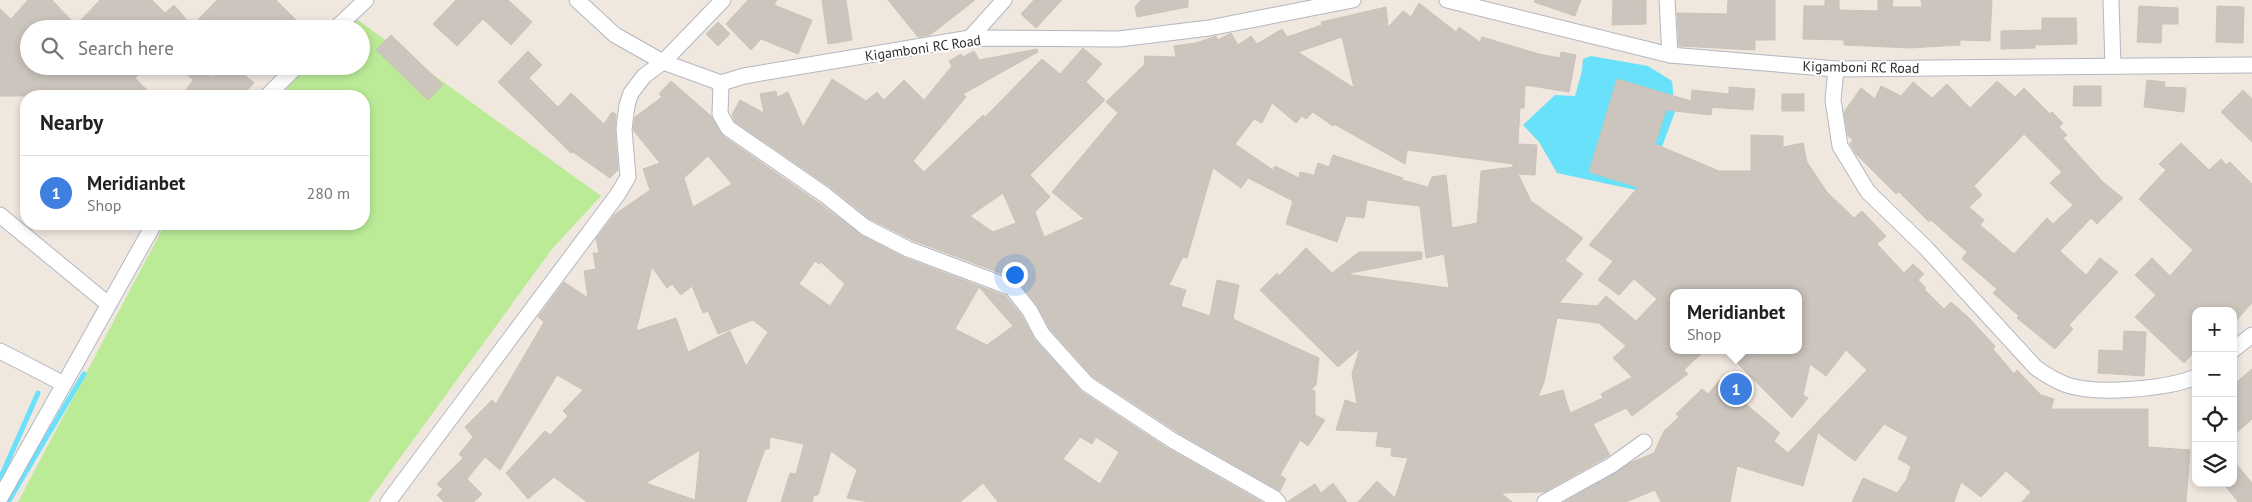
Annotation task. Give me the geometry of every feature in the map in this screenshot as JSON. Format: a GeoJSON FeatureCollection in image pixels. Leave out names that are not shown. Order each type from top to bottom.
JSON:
{"type":"FeatureCollection","features":[{"type":"Feature","properties":{"kind":"street"},"geometry":{"type":"LineString","coordinates":[[345,20],[366,0]]}},
{"type":"Feature","properties":{"kind":"street"},"geometry":{"type":"LineString","coordinates":[[577,0],[615,35],[664,62],[721,83],[720,114],[728,128],[825,195],[865,227],[908,249],[1012,288],[1030,311],[1042,334],[1087,384],[1164,435],[1278,502]]}},
{"type":"Feature","properties":{"kind":"street"},"geometry":{"type":"LineString","coordinates":[[388,502],[628,178],[624,129],[627,105],[631,93],[644,76],[664,62],[723,0]]}},
{"type":"Feature","properties":{"kind":"street"},"geometry":{"type":"LineString","coordinates":[[970,38],[1004,0]]}},
{"type":"Feature","properties":{"kind":"street","name":"Kigamboni RC Road"},"geometry":{"type":"LineString","coordinates":[[721,83],[744,76],[970,38],[1119,39],[1209,28],[1353,0]]}},
{"type":"Feature","properties":{"kind":"street","name":"Kigamboni RC Road"},"geometry":{"type":"LineString","coordinates":[[1448,0],[1464,1],[1670,54],[1836,69],[2252,65]]}},
{"type":"Feature","properties":{"kind":"street"},"geometry":{"type":"LineString","coordinates":[[1667,0],[1670,54]]}},
{"type":"Feature","properties":{"kind":"street"},"geometry":{"type":"LineString","coordinates":[[2111,0],[2112,66]]}},
{"type":"Feature","properties":{"kind":"street"},"geometry":{"type":"LineString","coordinates":[[1836,69],[1833,100],[1840,146],[1868,192],[1926,248],[2036,368],[2052,379],[2069,386],[2087,388],[2122,390],[2183,382],[2192,378]]}},
{"type":"Feature","properties":{"kind":"street"},"geometry":{"type":"LineString","coordinates":[[273,90],[288,75]]}},
{"type":"Feature","properties":{"kind":"street"},"geometry":{"type":"LineString","coordinates":[[0,215],[108,304]]}},
{"type":"Feature","properties":{"kind":"street"},"geometry":{"type":"LineString","coordinates":[[0,498],[151,230]]}},
{"type":"Feature","properties":{"kind":"street"},"geometry":{"type":"LineString","coordinates":[[2237,347],[2252,335]]}},
{"type":"Feature","properties":{"kind":"street"},"geometry":{"type":"LineString","coordinates":[[0,351],[64,384]]}},
{"type":"Feature","properties":{"kind":"street"},"geometry":{"type":"LineString","coordinates":[[1544,502],[1612,465],[1644,442]]}},
{"type":"Feature","properties":{"kind":"green space"},"geometry":{"type":"Polygon","coordinates":[[[370,29],[601,196],[552,249],[368,502],[18,502],[162,230],[370,230],[370,90],[285,90],[299,75],[370,75],[370,29]]]}},
{"type":"Feature","properties":{"kind":"water"},"geometry":{"type":"Polygon","coordinates":[[[1591,56],[1648,66],[1672,81],[1675,112],[1645,192],[1557,173],[1539,142],[1523,125],[1555,95],[1575,96],[1582,71],[1583,59],[1591,56]]]}},
{"type":"Feature","properties":{"kind":"building"},"geometry":{"type":"Polygon","coordinates":[[[28,0],[52,0],[71,20],[20,20],[20,75],[138,75],[135,78],[147,90],[20,90],[20,96],[0,96],[0,9],[11,19],[28,0]]]}},
{"type":"Feature","properties":{"kind":"building"},"geometry":{"type":"Polygon","coordinates":[[[100,0],[152,0],[165,13],[174,5],[187,20],[81,20],[100,0]]]}},
{"type":"Feature","properties":{"kind":"building"},"geometry":{"type":"Polygon","coordinates":[[[217,0],[276,0],[296,20],[198,20],[217,0]]]}},
{"type":"Feature","properties":{"kind":"building"},"geometry":{"type":"Polygon","coordinates":[[[456,0],[508,0],[532,22],[511,45],[483,19],[457,46],[433,24],[456,0]]]}},
{"type":"Feature","properties":{"kind":"building"},"geometry":{"type":"Polygon","coordinates":[[[748,0],[777,0],[774,5],[812,20],[798,54],[761,39],[751,50],[726,24],[748,0]]]}},
{"type":"Feature","properties":{"kind":"building"},"geometry":{"type":"Polygon","coordinates":[[[822,0],[846,0],[852,40],[828,44],[822,0]]]}},
{"type":"Feature","properties":{"kind":"building"},"geometry":{"type":"Polygon","coordinates":[[[888,0],[975,0],[930,35],[918,37],[888,0]]]}},
{"type":"Feature","properties":{"kind":"building"},"geometry":{"type":"Polygon","coordinates":[[[1034,0],[1062,0],[1036,28],[1021,14],[1034,0]]]}},
{"type":"Feature","properties":{"kind":"building"},"geometry":{"type":"Polygon","coordinates":[[[1141,0],[1188,0],[1188,7],[1137,17],[1135,7],[1141,0]]]}},
{"type":"Feature","properties":{"kind":"building"},"geometry":{"type":"Polygon","coordinates":[[[1535,0],[1581,0],[1575,16],[1534,2],[1535,0]]]}},
{"type":"Feature","properties":{"kind":"building"},"geometry":{"type":"Polygon","coordinates":[[[1613,0],[1646,0],[1646,24],[1612,25],[1613,0]]]}},
{"type":"Feature","properties":{"kind":"building"},"geometry":{"type":"Polygon","coordinates":[[[1728,0],[1775,0],[1775,40],[1755,40],[1755,50],[1679,46],[1677,13],[1727,14],[1728,0]]]}},
{"type":"Feature","properties":{"kind":"building"},"geometry":{"type":"Polygon","coordinates":[[[1825,0],[1839,0],[1839,10],[1878,11],[1878,0],[1893,0],[1892,7],[1922,7],[1921,0],[1992,0],[1990,41],[1960,40],[1960,45],[1910,48],[1844,45],[1844,40],[1803,39],[1804,6],[1825,6],[1825,0]]]}},
{"type":"Feature","properties":{"kind":"building"},"geometry":{"type":"Polygon","coordinates":[[[1419,3],[1456,32],[1459,27],[1480,42],[1482,37],[1539,54],[1560,58],[1561,52],[1576,55],[1569,92],[1525,85],[1524,108],[1520,108],[1518,144],[1537,145],[1535,175],[1518,174],[1531,201],[1583,238],[1565,260],[1583,274],[1559,303],[1597,306],[1606,296],[1636,321],[1657,299],[1634,279],[1619,295],[1598,280],[1613,261],[1589,245],[1638,187],[1589,172],[1617,79],[1691,101],[1692,90],[1729,94],[1729,87],[1755,89],[1753,110],[1708,107],[1712,108],[1711,115],[1666,110],[1655,144],[1719,171],[1751,171],[1751,135],[1783,136],[1783,147],[1803,143],[1807,162],[1827,192],[1854,218],[1862,211],[1886,236],[1877,244],[1904,273],[1913,264],[1924,274],[1918,280],[1926,288],[1924,289],[1944,309],[1951,302],[1968,317],[1995,346],[1993,349],[2014,374],[2017,370],[2041,395],[2054,399],[2051,409],[2148,409],[2148,447],[2190,450],[2186,502],[2022,502],[2031,492],[2006,471],[1981,497],[1961,482],[1954,502],[1852,502],[1863,478],[1897,493],[1907,479],[1911,466],[1898,459],[1908,437],[1884,424],[1855,461],[1818,433],[1803,486],[1737,466],[1730,502],[1661,502],[1655,490],[1626,502],[1564,502],[1632,462],[1654,453],[1664,431],[1679,417],[1676,414],[1702,389],[1708,394],[1719,381],[1780,433],[1774,441],[1788,453],[1867,370],[1846,350],[1826,376],[1810,364],[1803,395],[1808,398],[1792,418],[1729,354],[1802,354],[1802,289],[1670,289],[1670,354],[1701,354],[1684,370],[1688,374],[1632,416],[1626,408],[1593,424],[1610,455],[1544,492],[1501,493],[1512,502],[1358,502],[1377,481],[1395,498],[1408,458],[1391,456],[1392,448],[1376,446],[1378,432],[1336,430],[1345,400],[1357,404],[1352,374],[1360,348],[1338,367],[1260,290],[1277,273],[1279,276],[1306,248],[1332,273],[1359,252],[1422,252],[1422,259],[1346,274],[1449,288],[1444,254],[1426,258],[1420,206],[1367,200],[1364,218],[1346,216],[1337,242],[1286,224],[1293,201],[1248,178],[1241,188],[1213,168],[1187,258],[1183,257],[1169,285],[1186,290],[1181,306],[1210,316],[1217,280],[1239,285],[1233,319],[1319,358],[1316,385],[1311,390],[1315,391],[1315,415],[1325,420],[1308,446],[1300,440],[1280,475],[1286,479],[1280,491],[1177,432],[1093,377],[1050,329],[1037,305],[1016,279],[912,240],[870,219],[830,187],[735,122],[732,115],[740,100],[764,113],[760,94],[776,91],[777,97],[788,92],[803,127],[832,79],[866,101],[877,92],[884,100],[904,80],[924,100],[952,66],[949,61],[961,54],[963,57],[974,51],[979,60],[1037,49],[1038,52],[963,94],[966,97],[913,161],[924,172],[983,115],[985,117],[1042,59],[1060,74],[1083,48],[1102,64],[1086,82],[1105,100],[1030,175],[1050,197],[1035,212],[1044,237],[1084,219],[1052,192],[1118,113],[1106,102],[1144,65],[1145,56],[1176,57],[1174,46],[1196,43],[1216,36],[1218,40],[1231,33],[1238,45],[1251,36],[1257,44],[1282,29],[1287,37],[1322,25],[1321,22],[1386,7],[1388,27],[1403,11],[1411,17],[1419,3]],[[1342,37],[1298,52],[1354,88],[1342,37]],[[1272,103],[1262,123],[1254,119],[1235,144],[1273,170],[1275,166],[1299,178],[1300,172],[1314,175],[1318,163],[1329,167],[1333,155],[1403,178],[1402,180],[1428,187],[1432,177],[1446,175],[1452,228],[1477,223],[1481,171],[1513,167],[1513,164],[1407,150],[1405,164],[1334,124],[1333,126],[1313,112],[1306,119],[1302,116],[1296,123],[1272,103]],[[1003,193],[970,216],[993,232],[1016,223],[1003,193]],[[1557,318],[1544,382],[1538,397],[1563,390],[1570,413],[1603,398],[1601,394],[1632,377],[1613,358],[1626,346],[1599,323],[1557,318]]]}},
{"type":"Feature","properties":{"kind":"building"},"geometry":{"type":"Polygon","coordinates":[[[2139,6],[2178,8],[2178,24],[2162,24],[2161,43],[2137,42],[2139,6]]]}},
{"type":"Feature","properties":{"kind":"building"},"geometry":{"type":"Polygon","coordinates":[[[2217,6],[2244,7],[2243,43],[2216,42],[2217,6]]]}},
{"type":"Feature","properties":{"kind":"building"},"geometry":{"type":"Polygon","coordinates":[[[2042,18],[2076,18],[2077,44],[2035,45],[2035,48],[2001,49],[2001,31],[2042,30],[2042,18]]]}},
{"type":"Feature","properties":{"kind":"building"},"geometry":{"type":"Polygon","coordinates":[[[718,22],[730,34],[718,46],[706,34],[718,22]]]}},
{"type":"Feature","properties":{"kind":"building"},"geometry":{"type":"Polygon","coordinates":[[[391,35],[443,85],[428,100],[376,50],[391,35]]]}},
{"type":"Feature","properties":{"kind":"building"},"geometry":{"type":"Polygon","coordinates":[[[528,51],[542,65],[529,78],[558,107],[571,93],[604,124],[612,112],[616,114],[615,130],[618,170],[610,178],[573,152],[571,153],[498,82],[528,51]]]}},
{"type":"Feature","properties":{"kind":"building"},"geometry":{"type":"Polygon","coordinates":[[[188,75],[211,75],[213,77],[215,75],[245,75],[254,83],[248,90],[186,90],[193,80],[188,75]]]}},
{"type":"Feature","properties":{"kind":"building"},"geometry":{"type":"Polygon","coordinates":[[[2147,80],[2165,82],[2164,87],[2186,88],[2184,112],[2144,107],[2147,80]]]}},
{"type":"Feature","properties":{"kind":"building"},"geometry":{"type":"Polygon","coordinates":[[[671,81],[711,116],[723,136],[819,203],[861,235],[905,258],[1006,296],[1022,316],[1035,340],[1082,392],[1167,448],[1262,502],[998,502],[983,483],[960,502],[869,502],[847,498],[857,470],[831,451],[818,495],[814,495],[812,502],[781,502],[790,473],[796,474],[804,444],[770,437],[769,449],[765,449],[746,502],[695,502],[700,450],[646,483],[695,500],[694,502],[587,502],[554,477],[528,499],[506,473],[545,431],[550,435],[568,416],[563,411],[583,390],[557,375],[500,470],[485,457],[467,479],[482,494],[474,502],[444,502],[437,495],[443,489],[437,484],[463,458],[459,454],[473,437],[465,427],[492,400],[496,404],[544,322],[538,317],[564,282],[588,298],[584,271],[596,269],[593,253],[599,253],[596,239],[614,215],[650,190],[643,169],[660,163],[633,130],[635,117],[662,97],[659,94],[671,81]],[[708,156],[684,178],[693,207],[732,184],[708,156]],[[815,261],[799,284],[830,306],[845,284],[821,262],[819,264],[815,261]],[[652,267],[636,331],[676,318],[688,352],[730,331],[746,366],[768,332],[753,320],[718,334],[708,311],[703,313],[692,286],[681,295],[672,284],[667,288],[652,267]],[[979,287],[955,329],[987,345],[1013,326],[979,287]],[[1080,437],[1063,459],[1100,484],[1119,452],[1096,437],[1092,444],[1080,437]]]}},
{"type":"Feature","properties":{"kind":"building"},"geometry":{"type":"Polygon","coordinates":[[[1997,81],[2015,97],[2024,88],[2050,114],[2052,112],[2063,123],[2059,127],[2067,135],[2063,138],[2103,182],[2123,198],[2097,224],[2091,218],[2060,251],[2086,275],[2100,258],[2118,272],[2069,325],[2073,329],[2055,349],[2017,318],[2019,316],[1993,293],[1997,289],[1962,259],[1967,252],[1931,220],[1929,222],[1899,192],[1896,194],[1856,154],[1850,144],[1853,140],[1848,136],[1844,112],[1861,88],[1875,99],[1881,86],[1901,96],[1913,82],[1932,98],[1947,84],[1970,108],[1997,81]],[[2024,134],[1974,186],[1982,195],[1969,207],[1984,220],[1980,225],[2014,254],[2047,218],[2053,224],[2073,205],[2050,183],[2062,172],[2024,134]]]}},
{"type":"Feature","properties":{"kind":"building"},"geometry":{"type":"Polygon","coordinates":[[[2074,86],[2101,86],[2101,106],[2073,106],[2074,86]]]}},
{"type":"Feature","properties":{"kind":"building"},"geometry":{"type":"Polygon","coordinates":[[[2243,90],[2252,99],[2252,142],[2221,112],[2243,90]]]}},
{"type":"Feature","properties":{"kind":"building"},"geometry":{"type":"Polygon","coordinates":[[[1782,94],[1804,94],[1804,111],[1782,111],[1782,94]]]}},
{"type":"Feature","properties":{"kind":"building"},"geometry":{"type":"Polygon","coordinates":[[[2181,143],[2209,170],[2221,159],[2226,165],[2230,162],[2252,184],[2252,303],[2237,320],[2237,307],[2192,307],[2192,354],[2184,363],[2135,317],[2156,295],[2135,275],[2152,258],[2170,276],[2193,250],[2139,199],[2166,170],[2159,164],[2181,143]]]}},
{"type":"Feature","properties":{"kind":"building"},"geometry":{"type":"Polygon","coordinates":[[[2124,331],[2146,332],[2144,376],[2098,373],[2099,350],[2123,351],[2124,331]]]}},
{"type":"Feature","properties":{"kind":"building"},"geometry":{"type":"Polygon","coordinates":[[[2252,369],[2252,419],[2237,432],[2237,397],[2237,382],[2252,369]]]}},
{"type":"Feature","properties":{"kind":"building"},"geometry":{"type":"Polygon","coordinates":[[[2237,465],[2252,483],[2252,502],[2238,502],[2226,487],[2237,487],[2237,465]]]}},
{"type":"Feature","properties":{"kind":"building"},"geometry":{"type":"Polygon","coordinates":[[[1333,483],[1347,502],[1287,502],[1315,484],[1321,493],[1333,483]]]}},
{"type":"Feature","properties":{"kind":"waterway"},"geometry":{"type":"LineString","coordinates":[[8,502],[84,374]]}},
{"type":"Feature","properties":{"kind":"waterway"},"geometry":{"type":"LineString","coordinates":[[0,479],[38,393]]}},
{"type":"Feature","properties":{"kind":"place","name":"Meridianbet"},"geometry":{"type":"Point","coordinates":[1736,389]}}]}
